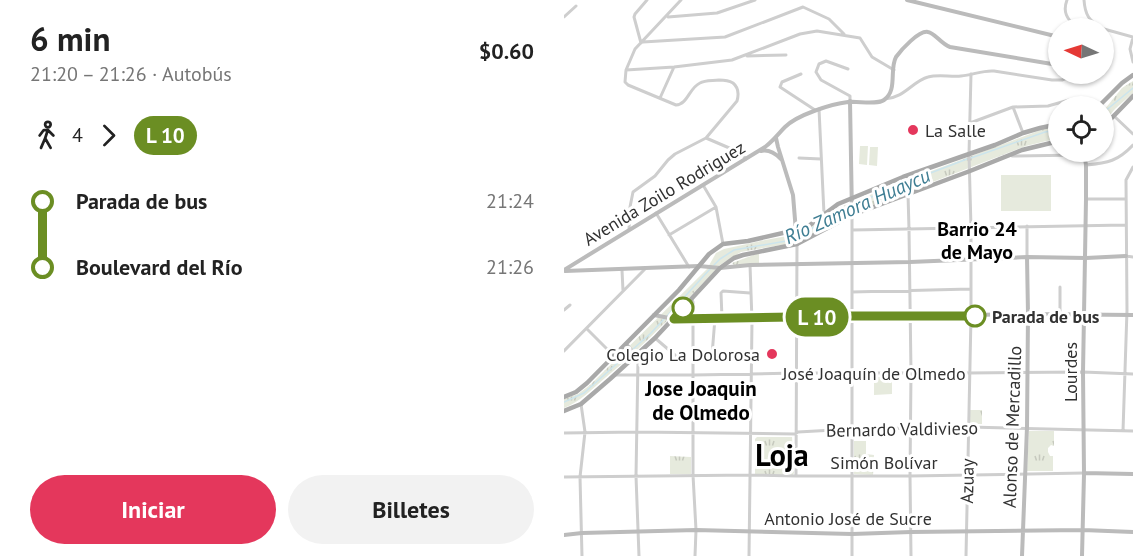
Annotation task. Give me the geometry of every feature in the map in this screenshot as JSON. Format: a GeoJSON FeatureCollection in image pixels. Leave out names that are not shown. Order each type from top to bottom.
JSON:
{"type":"FeatureCollection","features":[{"type":"Feature","properties":{"kind":"main road"},"geometry":{"type":"LineString","coordinates":[[1109,96],[1133,75]]}},
{"type":"Feature","properties":{"kind":"main road"},"geometry":{"type":"LineString","coordinates":[[1114,116],[1133,96]]}},
{"type":"Feature","properties":{"kind":"main road"},"geometry":{"type":"LineString","coordinates":[[564,397],[576,392],[656,316],[709,254],[723,244],[748,241],[810,225],[838,204],[852,198],[1048,126]]}},
{"type":"Feature","properties":{"kind":"main road"},"geometry":{"type":"LineString","coordinates":[[564,411],[581,404],[615,375],[656,338],[720,268],[734,258],[797,244],[852,215],[1022,150],[1048,144]]}},
{"type":"Feature","properties":{"kind":"street"},"geometry":{"type":"LineString","coordinates":[[641,43],[635,14],[647,0]]}},
{"type":"Feature","properties":{"kind":"street"},"geometry":{"type":"LineString","coordinates":[[629,230],[633,192],[655,176],[675,154],[706,138],[737,101],[739,95],[738,89],[728,81],[700,83],[683,103],[676,105],[625,82],[626,70],[635,49],[681,0]]}},
{"type":"Feature","properties":{"kind":"street"},"geometry":{"type":"LineString","coordinates":[[666,17],[717,13],[755,0]]}},
{"type":"Feature","properties":{"kind":"street"},"geometry":{"type":"LineString","coordinates":[[907,0],[1048,34]]}},
{"type":"Feature","properties":{"kind":"street"},"geometry":{"type":"LineString","coordinates":[[1067,0],[1064,8],[1069,18]]}},
{"type":"Feature","properties":{"kind":"street"},"geometry":{"type":"LineString","coordinates":[[1084,0],[1088,18]]}},
{"type":"Feature","properties":{"kind":"street"},"geometry":{"type":"LineString","coordinates":[[564,17],[576,6]]}},
{"type":"Feature","properties":{"kind":"street"},"geometry":{"type":"LineString","coordinates":[[641,43],[725,37],[803,7],[829,19],[844,34]]}},
{"type":"Feature","properties":{"kind":"street"},"geometry":{"type":"LineString","coordinates":[[626,70],[732,60],[800,34],[822,31],[861,38],[872,57],[894,70]]}},
{"type":"Feature","properties":{"kind":"street"},"geometry":{"type":"LineString","coordinates":[[885,99],[892,88],[896,58],[916,36],[927,32],[932,33],[941,43],[950,47],[1048,63]]}},
{"type":"Feature","properties":{"kind":"street"},"geometry":{"type":"LineString","coordinates":[[1114,32],[1133,37],[1130,49],[1133,62]]}},
{"type":"Feature","properties":{"kind":"street"},"geometry":{"type":"LineString","coordinates":[[742,56],[786,55]]}},
{"type":"Feature","properties":{"kind":"street"},"geometry":{"type":"LineString","coordinates":[[848,69],[826,61],[819,64],[816,72],[820,80],[849,96],[850,101],[852,556]]}},
{"type":"Feature","properties":{"kind":"street"},"geometry":{"type":"LineString","coordinates":[[660,98],[674,67]]}},
{"type":"Feature","properties":{"kind":"street"},"geometry":{"type":"LineString","coordinates":[[885,99],[890,99],[908,90],[926,78],[988,70],[1048,79]]}},
{"type":"Feature","properties":{"kind":"street"},"geometry":{"type":"LineString","coordinates":[[801,74],[782,82],[780,87],[817,110],[824,214]]}},
{"type":"Feature","properties":{"kind":"street","name":"Azuay"},"geometry":{"type":"LineString","coordinates":[[966,556],[971,316],[969,155],[971,74]]}},
{"type":"Feature","properties":{"kind":"street","name":"Avenida Zoilo Rodriguez"},"geometry":{"type":"LineString","coordinates":[[564,271],[758,152],[788,124],[817,110],[850,101],[879,102],[885,99]]}},
{"type":"Feature","properties":{"kind":"street"},"geometry":{"type":"LineString","coordinates":[[970,123],[1013,107],[1048,106]]}},
{"type":"Feature","properties":{"kind":"street"},"geometry":{"type":"LineString","coordinates":[[1013,107],[1023,134]]}},
{"type":"Feature","properties":{"kind":"street"},"geometry":{"type":"LineString","coordinates":[[1114,116],[1133,134]]}},
{"type":"Feature","properties":{"kind":"street"},"geometry":{"type":"LineString","coordinates":[[776,137],[793,195],[797,244],[796,477]]}},
{"type":"Feature","properties":{"kind":"street"},"geometry":{"type":"LineString","coordinates":[[706,138],[741,153],[746,159]]}},
{"type":"Feature","properties":{"kind":"street"},"geometry":{"type":"LineString","coordinates":[[1086,165],[1115,160],[1133,145]]}},
{"type":"Feature","properties":{"kind":"street"},"geometry":{"type":"LineString","coordinates":[[758,152],[764,150],[772,152],[781,159]]}},
{"type":"Feature","properties":{"kind":"street"},"geometry":{"type":"LineString","coordinates":[[1007,156],[1048,155]]}},
{"type":"Feature","properties":{"kind":"street"},"geometry":{"type":"LineString","coordinates":[[799,158],[821,159]]}},
{"type":"Feature","properties":{"kind":"street","name":"Lourdes"},"geometry":{"type":"LineString","coordinates":[[1082,556],[1086,162]]}},
{"type":"Feature","properties":{"kind":"street"},"geometry":{"type":"LineString","coordinates":[[1123,431],[1126,180],[1133,167]]}},
{"type":"Feature","properties":{"kind":"street"},"geometry":{"type":"LineString","coordinates":[[904,178],[908,193],[910,262],[911,556]]}},
{"type":"Feature","properties":{"kind":"street"},"geometry":{"type":"LineString","coordinates":[[703,185],[716,207],[723,244]]}},
{"type":"Feature","properties":{"kind":"street"},"geometry":{"type":"LineString","coordinates":[[1086,200],[1126,199]]}},
{"type":"Feature","properties":{"kind":"street"},"geometry":{"type":"LineString","coordinates":[[669,235],[716,207]]}},
{"type":"Feature","properties":{"kind":"street"},"geometry":{"type":"LineString","coordinates":[[656,213],[689,267]]}},
{"type":"Feature","properties":{"kind":"street"},"geometry":{"type":"LineString","coordinates":[[852,230],[1125,225]]}},
{"type":"Feature","properties":{"kind":"street","name":"Alonso de Mercadillo"},"geometry":{"type":"LineString","coordinates":[[1022,556],[1027,428],[1027,226]]}},
{"type":"Feature","properties":{"kind":"street"},"geometry":{"type":"LineString","coordinates":[[564,271],[1133,256]]}},
{"type":"Feature","properties":{"kind":"street"},"geometry":{"type":"LineString","coordinates":[[749,556],[750,265]]}},
{"type":"Feature","properties":{"kind":"street"},"geometry":{"type":"LineString","coordinates":[[564,351],[645,269]]}},
{"type":"Feature","properties":{"kind":"street"},"geometry":{"type":"LineString","coordinates":[[622,270],[623,291]]}},
{"type":"Feature","properties":{"kind":"street"},"geometry":{"type":"LineString","coordinates":[[1060,287],[1060,314]]}},
{"type":"Feature","properties":{"kind":"street"},"geometry":{"type":"LineString","coordinates":[[852,292],[970,289]]}},
{"type":"Feature","properties":{"kind":"street"},"geometry":{"type":"LineString","coordinates":[[722,318],[721,292],[751,293]]}},
{"type":"Feature","properties":{"kind":"street"},"geometry":{"type":"LineString","coordinates":[[691,299],[693,302],[695,556]]}},
{"type":"Feature","properties":{"kind":"street"},"geometry":{"type":"LineString","coordinates":[[564,310],[570,305]]}},
{"type":"Feature","properties":{"kind":"street"},"geometry":{"type":"LineString","coordinates":[[656,316],[672,319],[1028,314],[1133,315]]}},
{"type":"Feature","properties":{"kind":"street"},"geometry":{"type":"LineString","coordinates":[[712,355],[715,318]]}},
{"type":"Feature","properties":{"kind":"street"},"geometry":{"type":"LineString","coordinates":[[587,329],[614,355]]}},
{"type":"Feature","properties":{"kind":"street"},"geometry":{"type":"LineString","coordinates":[[656,338],[676,356]]}},
{"type":"Feature","properties":{"kind":"street"},"geometry":{"type":"LineString","coordinates":[[626,344],[638,359],[636,476],[639,556]]}},
{"type":"Feature","properties":{"kind":"street","name":"José Joaquín de Olmedo"},"geometry":{"type":"LineString","coordinates":[[615,375],[912,372],[1133,374]]}},
{"type":"Feature","properties":{"kind":"street"},"geometry":{"type":"LineString","coordinates":[[581,404],[585,432],[580,477],[582,556]]}},
{"type":"Feature","properties":{"kind":"street","name":"Bernardo Valdivieso"},"geometry":{"type":"LineString","coordinates":[[564,433],[795,434],[852,429],[969,427],[1133,431]]}},
{"type":"Feature","properties":{"kind":"street","name":"Simón Bolívar"},"geometry":{"type":"LineString","coordinates":[[564,477],[1133,474]]}},
{"type":"Feature","properties":{"kind":"street","name":"Antonio José de Sucre"},"geometry":{"type":"LineString","coordinates":[[564,535],[696,530],[852,534],[1083,530],[1133,532]]}},
{"type":"Feature","properties":{"kind":"green space"},"geometry":{"type":"Polygon","coordinates":[[[1133,81],[1133,93],[1114,110],[1114,98],[1122,88],[1133,81]]]}},
{"type":"Feature","properties":{"kind":"green space"},"geometry":{"type":"Polygon","coordinates":[[[1048,128],[1048,141],[1026,146],[868,207],[834,222],[808,238],[793,243],[741,252],[720,265],[620,365],[581,399],[564,408],[564,399],[578,394],[590,385],[707,269],[716,253],[724,249],[793,235],[838,208],[1048,128]]]}},
{"type":"Feature","properties":{"kind":"green space"},"geometry":{"type":"Polygon","coordinates":[[[860,146],[868,146],[867,165],[859,164],[860,146]]]}},
{"type":"Feature","properties":{"kind":"green space"},"geometry":{"type":"Polygon","coordinates":[[[870,147],[878,147],[877,166],[869,165],[870,147]]]}},
{"type":"Feature","properties":{"kind":"green space"},"geometry":{"type":"Polygon","coordinates":[[[1001,175],[1051,175],[1051,211],[1001,211],[1001,175]]]}},
{"type":"Feature","properties":{"kind":"green space"},"geometry":{"type":"Polygon","coordinates":[[[759,253],[759,264],[734,265],[732,263],[759,253]]]}},
{"type":"Feature","properties":{"kind":"green space"},"geometry":{"type":"Polygon","coordinates":[[[874,377],[892,377],[892,394],[874,395],[874,377]]]}},
{"type":"Feature","properties":{"kind":"green space"},"geometry":{"type":"Polygon","coordinates":[[[970,410],[982,410],[982,424],[969,424],[970,410]]]}},
{"type":"Feature","properties":{"kind":"green space"},"geometry":{"type":"Polygon","coordinates":[[[1029,431],[1054,431],[1054,446],[1051,445],[1048,448],[1050,456],[1053,456],[1053,471],[1027,471],[1029,431]]]}},
{"type":"Feature","properties":{"kind":"green space"},"geometry":{"type":"Polygon","coordinates":[[[757,437],[792,437],[793,475],[755,474],[755,439],[757,437]]]}},
{"type":"Feature","properties":{"kind":"green space"},"geometry":{"type":"Polygon","coordinates":[[[854,441],[866,441],[866,454],[874,455],[873,475],[854,474],[854,441]]]}},
{"type":"Feature","properties":{"kind":"green space"},"geometry":{"type":"Polygon","coordinates":[[[670,456],[691,457],[691,474],[670,474],[670,456]]]}},
{"type":"Feature","properties":{"kind":"waterway","name":"Río Zamora Huaycu"},"geometry":{"type":"LineString","coordinates":[[1114,104],[1133,88]]}},
{"type":"Feature","properties":{"kind":"waterway","name":"Río Zamora Huaycu"},"geometry":{"type":"LineString","coordinates":[[971,158],[1048,132]]}},
{"type":"Feature","properties":{"kind":"waterway","name":"Río Zamora Huaycu"},"geometry":{"type":"LineString","coordinates":[[907,182],[967,159]]}},
{"type":"Feature","properties":{"kind":"waterway","name":"Río Zamora Huaycu"},"geometry":{"type":"LineString","coordinates":[[854,204],[903,184]]}},
{"type":"Feature","properties":{"kind":"waterway","name":"Río Zamora Huaycu"},"geometry":{"type":"LineString","coordinates":[[714,265],[734,250],[792,240],[850,206]]}},
{"type":"Feature","properties":{"kind":"waterway","name":"Río Zamora Huaycu"},"geometry":{"type":"LineString","coordinates":[[667,316],[711,268]]}},
{"type":"Feature","properties":{"kind":"waterway","name":"Río Zamora Huaycu"},"geometry":{"type":"LineString","coordinates":[[564,402],[584,393],[664,319]]}},
{"type":"Feature","properties":{"kind":"bus line"},"geometry":{"type":"LineString","coordinates":[[683,308],[674,319],[975,316]]}},
{"type":"Feature","properties":{"kind":"place","name":"La Salle"},"geometry":{"type":"Point","coordinates":[913,130]}},
{"type":"Feature","properties":{"kind":"place","name":"Parada de bus"},"geometry":{"type":"Point","coordinates":[975,316]}},
{"type":"Feature","properties":{"kind":"place","name":"Colegio La Dolorosa"},"geometry":{"type":"Point","coordinates":[772,354]}},
{"type":"Feature","properties":{"kind":"district","name":"Barrio 24 de Mayo"},"geometry":{"type":"Point","coordinates":[977,240]}},
{"type":"Feature","properties":{"kind":"district","name":"Jose Joaquin de Olmedo"},"geometry":{"type":"Point","coordinates":[701,400]}},
{"type":"Feature","properties":{"kind":"district","name":"Loja"},"geometry":{"type":"Point","coordinates":[782,454]}}]}
